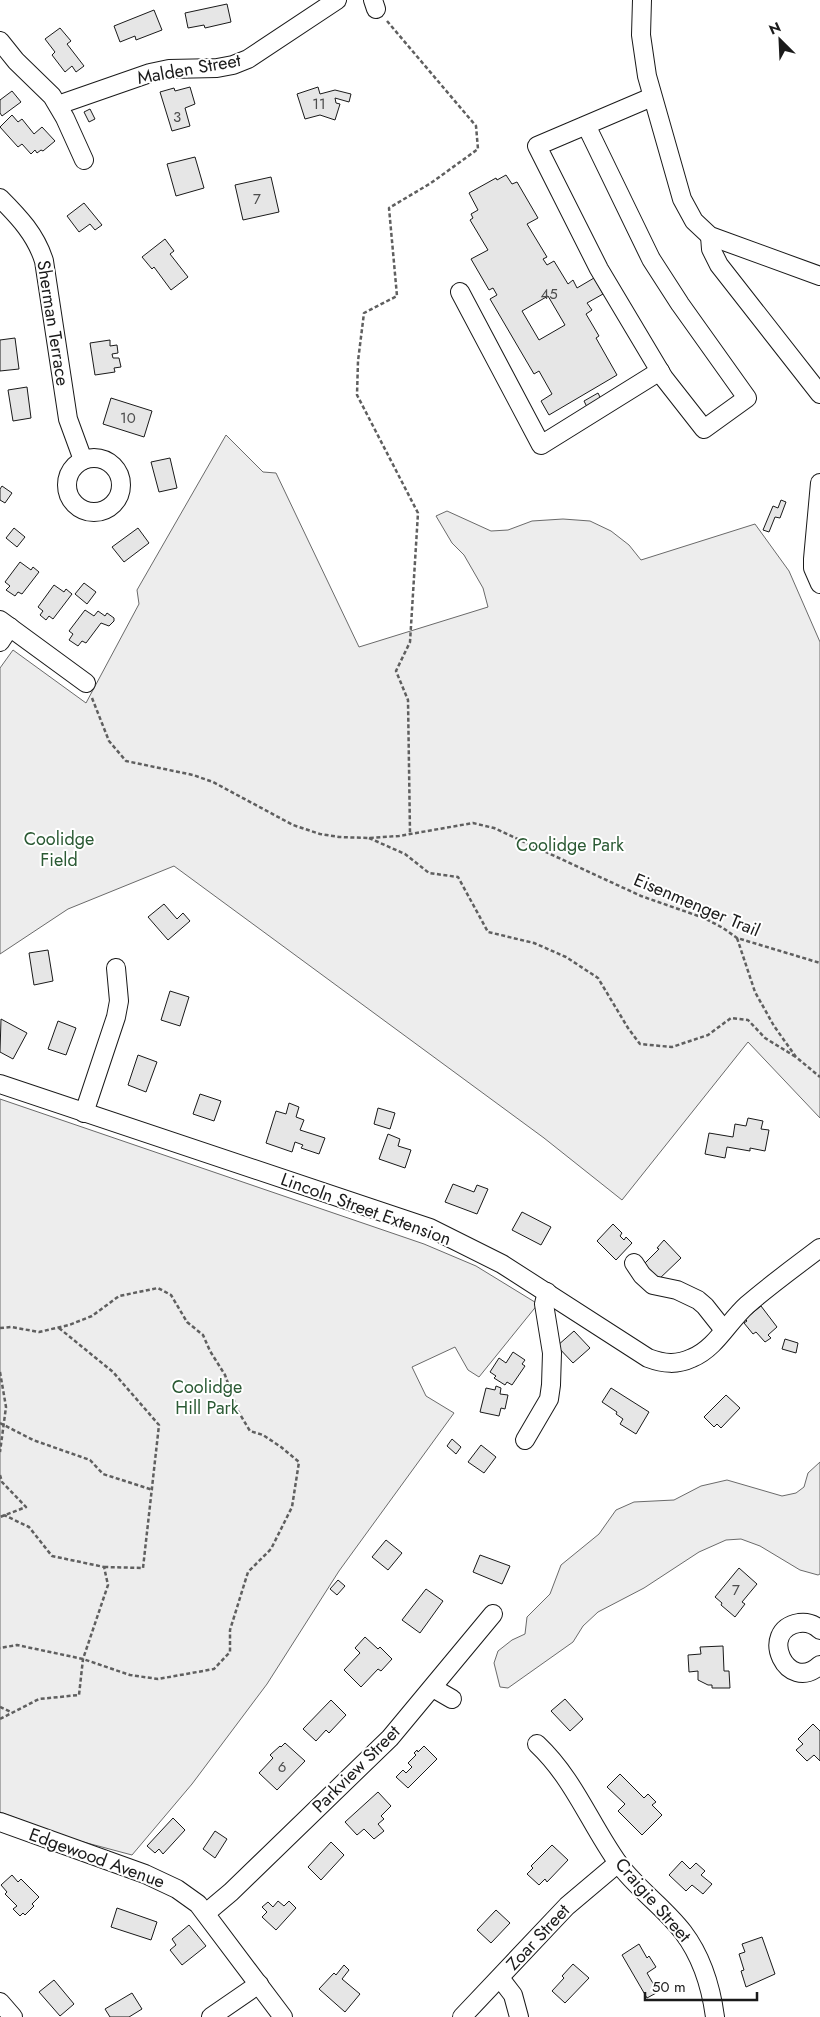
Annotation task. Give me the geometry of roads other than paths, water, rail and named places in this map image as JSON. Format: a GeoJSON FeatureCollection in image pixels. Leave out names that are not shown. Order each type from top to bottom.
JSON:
{"type":"FeatureCollection","features":[{"type":"Feature","properties":{"kind":"street","name":"Malden Street"},"geometry":{"type":"LineString","coordinates":[[58,105],[150,73],[169,69],[217,68],[233,65],[261,51],[337,0]]}},
{"type":"Feature","properties":{"kind":"street"},"geometry":{"type":"LineString","coordinates":[[642,0],[641,35],[647,76],[682,199],[694,221],[710,236],[820,276]]}},
{"type":"Feature","properties":{"kind":"street"},"geometry":{"type":"LineString","coordinates":[[0,41],[16,61],[42,86],[58,105],[84,160]]}},
{"type":"Feature","properties":{"kind":"street"},"geometry":{"type":"LineString","coordinates":[[586,125],[651,259],[680,304],[747,398],[704,429],[660,371],[599,269],[536,146],[652,97]]}},
{"type":"Feature","properties":{"kind":"street","name":"Sherman Terrace"},"geometry":{"type":"LineString","coordinates":[[0,198],[30,231],[39,245],[44,261],[68,419],[83,460]]}},
{"type":"Feature","properties":{"kind":"street"},"geometry":{"type":"LineString","coordinates":[[710,236],[711,249],[719,265],[820,394]]}},
{"type":"Feature","properties":{"kind":"street"},"geometry":{"type":"LineString","coordinates":[[460,292],[541,445],[660,371]]}},
{"type":"Feature","properties":{"kind":"street"},"geometry":{"type":"LineString","coordinates":[[820,483],[813,568],[820,584]]}},
{"type":"Feature","properties":{"kind":"street"},"geometry":{"type":"LineString","coordinates":[[0,642],[5,623],[86,683]]}},
{"type":"Feature","properties":{"kind":"street"},"geometry":{"type":"LineString","coordinates":[[84,1113],[116,1017],[119,1001],[116,968]]}},
{"type":"Feature","properties":{"kind":"street","name":"Lincoln Street Extension"},"geometry":{"type":"LineString","coordinates":[[0,1084],[412,1221],[483,1254],[648,1358],[665,1364],[675,1364],[694,1358],[715,1342],[747,1306],[820,1248]]}},
{"type":"Feature","properties":{"kind":"street"},"geometry":{"type":"LineString","coordinates":[[634,1263],[642,1275],[653,1284],[677,1290],[698,1300],[724,1330]]}},
{"type":"Feature","properties":{"kind":"street"},"geometry":{"type":"LineString","coordinates":[[525,1440],[549,1399],[551,1385],[552,1353],[544,1304],[546,1292]]}},
{"type":"Feature","properties":{"kind":"street","name":"Parkview Street"},"geometry":{"type":"LineString","coordinates":[[206,1913],[231,1892],[370,1758],[433,1688],[493,1614]]}},
{"type":"Feature","properties":{"kind":"street"},"geometry":{"type":"LineString","coordinates":[[820,1630],[809,1623],[800,1622],[791,1625],[779,1639],[778,1649],[780,1658],[792,1671],[809,1672],[820,1666]]}},
{"type":"Feature","properties":{"kind":"street"},"geometry":{"type":"LineString","coordinates":[[433,1688],[452,1699]]}},
{"type":"Feature","properties":{"kind":"street","name":"Craigie Street"},"geometry":{"type":"LineString","coordinates":[[537,1744],[563,1771],[618,1863],[629,1877],[684,1932],[694,1949],[708,1982],[716,2017]]}},
{"type":"Feature","properties":{"kind":"street","name":"Edgewood Avenue"},"geometry":{"type":"LineString","coordinates":[[0,1822],[160,1880],[189,1896],[206,1913],[283,2017]]}},
{"type":"Feature","properties":{"kind":"street","name":"Zoar Street"},"geometry":{"type":"LineString","coordinates":[[462,2017],[567,1906],[618,1863]]}},
{"type":"Feature","properties":{"kind":"street"},"geometry":{"type":"LineString","coordinates":[[500,1978],[513,1995],[519,2017]]}},
{"type":"Feature","properties":{"kind":"street"},"geometry":{"type":"LineString","coordinates":[[211,2017],[259,1984]]}},
{"type":"Feature","properties":{"kind":"street"},"geometry":{"type":"LineString","coordinates":[[0,2002],[13,2017]]}},
{"type":"Feature","properties":{"kind":"park label","name":"Coolidge Park"},"geometry":{"type":"Point","coordinates":[570,845]}},
{"type":"Feature","properties":{"kind":"park label","name":"Coolidge Field"},"geometry":{"type":"Point","coordinates":[59,850]}},
{"type":"Feature","properties":{"kind":"park label","name":"Coolidge Hill Park"},"geometry":{"type":"Point","coordinates":[207,1397]}}]}
